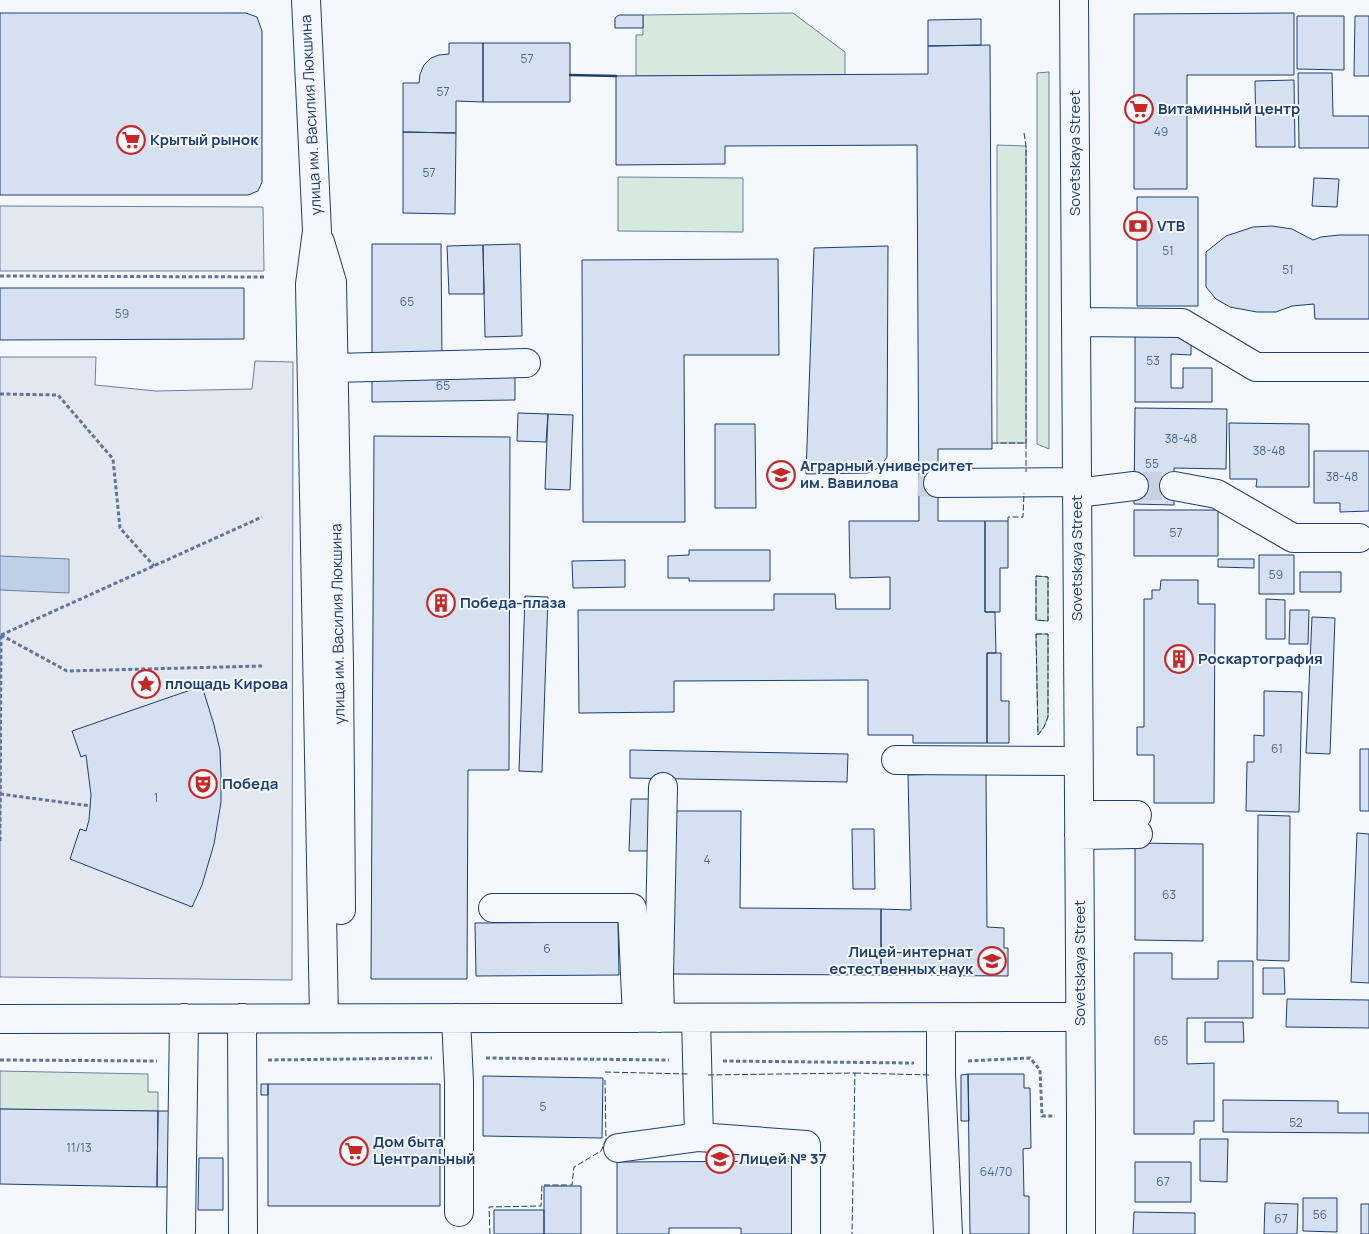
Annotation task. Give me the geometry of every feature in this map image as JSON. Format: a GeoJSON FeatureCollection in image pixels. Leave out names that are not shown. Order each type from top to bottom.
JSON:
{"type":"FeatureCollection","features":[{"type":"Feature","properties":{"kind":"street","name":"улица им. Василия Люкшина"},"geometry":{"type":"LineString","coordinates":[[306,0],[317,231],[310,284],[333,1018]]}},
{"type":"Feature","properties":{"kind":"street","name":"Sovetskaya Street"},"geometry":{"type":"LineString","coordinates":[[1074,0],[1081,1234]]}},
{"type":"Feature","properties":{"kind":"street","name":"улица им. Василия Люкшина"},"geometry":{"type":"LineString","coordinates":[[317,231],[332,282],[339,665],[333,1018]]}},
{"type":"Feature","properties":{"kind":"street"},"geometry":{"type":"LineString","coordinates":[[1076,322],[1182,323],[1256,367],[1369,367]]}},
{"type":"Feature","properties":{"kind":"street"},"geometry":{"type":"LineString","coordinates":[[333,368],[526,364]]}},
{"type":"Feature","properties":{"kind":"street"},"geometry":{"type":"LineString","coordinates":[[938,483],[1077,488],[1134,486]]}},
{"type":"Feature","properties":{"kind":"street"},"geometry":{"type":"LineString","coordinates":[[1174,486],[1217,494],[1293,538],[1359,538]]}},
{"type":"Feature","properties":{"kind":"street"},"geometry":{"type":"LineString","coordinates":[[896,760],[1078,760]]}},
{"type":"Feature","properties":{"kind":"street"},"geometry":{"type":"LineString","coordinates":[[648,1018],[659,965],[663,787]]}},
{"type":"Feature","properties":{"kind":"street"},"geometry":{"type":"LineString","coordinates":[[1079,825],[1138,824]]}},
{"type":"Feature","properties":{"kind":"street"},"geometry":{"type":"LineString","coordinates":[[493,908],[632,908],[648,1018]]}},
{"type":"Feature","properties":{"kind":"street"},"geometry":{"type":"LineString","coordinates":[[0,1019],[1080,1017]]}},
{"type":"Feature","properties":{"kind":"street"},"geometry":{"type":"LineString","coordinates":[[181,1231],[184,1018]]}},
{"type":"Feature","properties":{"kind":"street"},"geometry":{"type":"LineString","coordinates":[[242,1018],[243,1234]]}},
{"type":"Feature","properties":{"kind":"street"},"geometry":{"type":"LineString","coordinates":[[456,1018],[459,1212]]}},
{"type":"Feature","properties":{"kind":"street"},"geometry":{"type":"LineString","coordinates":[[696,1018],[699,1137]]}},
{"type":"Feature","properties":{"kind":"street"},"geometry":{"type":"LineString","coordinates":[[941,1018],[948,1234]]}},
{"type":"Feature","properties":{"kind":"street"},"geometry":{"type":"LineString","coordinates":[[618,1148],[699,1137],[806,1145],[806,1234]]}},
{"type":"Feature","properties":{"kind":"path"},"geometry":{"type":"LineString","coordinates":[[0,276],[266,277]]}},
{"type":"Feature","properties":{"kind":"path"},"geometry":{"type":"LineString","coordinates":[[0,394],[58,395],[113,459],[120,528],[154,566]]}},
{"type":"Feature","properties":{"kind":"path"},"geometry":{"type":"LineString","coordinates":[[1,635],[262,517]]}},
{"type":"Feature","properties":{"kind":"path"},"geometry":{"type":"LineString","coordinates":[[1,635],[67,671],[262,666]]}},
{"type":"Feature","properties":{"kind":"path"},"geometry":{"type":"LineString","coordinates":[[0,840],[1,635]]}},
{"type":"Feature","properties":{"kind":"path"},"geometry":{"type":"LineString","coordinates":[[0,794],[91,806]]}},
{"type":"Feature","properties":{"kind":"path"},"geometry":{"type":"LineString","coordinates":[[242,1060],[458,1058],[941,1063],[1030,1058],[1040,1070],[1042,1116],[1081,1117]]}},
{"type":"Feature","properties":{"kind":"path"},"geometry":{"type":"LineString","coordinates":[[0,1060],[183,1061]]}},
{"type":"Feature","properties":{"kind":"shaded area"},"geometry":{"type":"Polygon","coordinates":[[[793,13],[845,52],[845,75],[636,76],[636,35],[643,35],[643,15],[793,13]]]}},
{"type":"Feature","properties":{"kind":"shaded area"},"geometry":{"type":"Polygon","coordinates":[[[1049,72],[1049,449],[1037,444],[1037,73],[1049,72]]]}},
{"type":"Feature","properties":{"kind":"shaded area"},"geometry":{"type":"Polygon","coordinates":[[[997,145],[1026,146],[1026,443],[997,443],[997,145]]]}},
{"type":"Feature","properties":{"kind":"shaded area"},"geometry":{"type":"Polygon","coordinates":[[[618,177],[743,178],[743,232],[618,231],[618,177]]]}},
{"type":"Feature","properties":{"kind":"shaded area"},"geometry":{"type":"Polygon","coordinates":[[[0,206],[263,207],[264,271],[0,271],[0,206]]]}},
{"type":"Feature","properties":{"kind":"shaded area","name":"площадь Кирова"},"geometry":{"type":"Polygon","coordinates":[[[0,357],[96,357],[95,385],[156,391],[252,389],[255,361],[293,362],[292,980],[0,977],[0,357]]]}},
{"type":"Feature","properties":{"kind":"shaded area"},"geometry":{"type":"Polygon","coordinates":[[[1036,576],[1048,577],[1048,621],[1036,620],[1036,576]]]}},
{"type":"Feature","properties":{"kind":"shaded area"},"geometry":{"type":"Polygon","coordinates":[[[1036,634],[1048,634],[1048,717],[1038,735],[1036,634]]]}},
{"type":"Feature","properties":{"kind":"shaded area"},"geometry":{"type":"Polygon","coordinates":[[[0,1071],[148,1074],[148,1092],[158,1092],[158,1111],[0,1109],[0,1071]]]}},
{"type":"Feature","properties":{"kind":"water"},"geometry":{"type":"Polygon","coordinates":[[[0,556],[69,559],[69,593],[0,590],[0,556]]]}},
{"type":"Feature","properties":{"kind":"building","name":"Крытый рынок"},"geometry":{"type":"Polygon","coordinates":[[[0,13],[246,13],[257,17],[262,31],[262,182],[258,191],[248,195],[0,195],[0,13]]]}},
{"type":"Feature","properties":{"kind":"building"},"geometry":{"type":"Polygon","coordinates":[[[1294,13],[1294,75],[1187,75],[1187,189],[1134,189],[1134,14],[1294,13]]]}},
{"type":"Feature","properties":{"kind":"building"},"geometry":{"type":"Polygon","coordinates":[[[619,15],[643,15],[643,28],[615,28],[615,18],[619,15]]]}},
{"type":"Feature","properties":{"kind":"building"},"geometry":{"type":"Polygon","coordinates":[[[1297,16],[1344,16],[1344,70],[1297,69],[1297,16]]]}},
{"type":"Feature","properties":{"kind":"building"},"geometry":{"type":"Polygon","coordinates":[[[1355,16],[1369,16],[1369,76],[1354,76],[1355,16]]]}},
{"type":"Feature","properties":{"kind":"building"},"geometry":{"type":"Polygon","coordinates":[[[981,19],[981,45],[928,46],[928,20],[981,19]]]}},
{"type":"Feature","properties":{"kind":"building"},"geometry":{"type":"Polygon","coordinates":[[[449,43],[483,43],[483,102],[456,101],[456,133],[403,132],[403,83],[419,83],[424,65],[431,58],[449,54],[449,43]]]}},
{"type":"Feature","properties":{"kind":"building"},"geometry":{"type":"Polygon","coordinates":[[[483,43],[570,43],[570,102],[483,102],[483,43]]]}},
{"type":"Feature","properties":{"kind":"building"},"geometry":{"type":"Polygon","coordinates":[[[990,45],[992,449],[938,449],[938,521],[985,521],[985,612],[995,612],[996,653],[987,653],[987,743],[913,743],[913,735],[868,735],[868,680],[674,681],[674,712],[579,713],[578,610],[774,610],[774,594],[835,594],[836,609],[890,609],[890,577],[850,578],[849,521],[919,521],[917,145],[725,146],[725,164],[616,165],[616,76],[928,74],[928,46],[990,45]]]}},
{"type":"Feature","properties":{"kind":"building"},"geometry":{"type":"Polygon","coordinates":[[[1298,73],[1332,73],[1333,116],[1369,116],[1369,148],[1299,148],[1298,73]]]}},
{"type":"Feature","properties":{"kind":"building"},"geometry":{"type":"Polygon","coordinates":[[[1294,80],[1295,147],[1256,147],[1255,81],[1294,80]]]}},
{"type":"Feature","properties":{"kind":"building"},"geometry":{"type":"Polygon","coordinates":[[[403,132],[456,133],[455,214],[403,213],[403,132]]]}},
{"type":"Feature","properties":{"kind":"building"},"geometry":{"type":"Polygon","coordinates":[[[1314,178],[1339,179],[1337,207],[1312,206],[1314,178]]]}},
{"type":"Feature","properties":{"kind":"building"},"geometry":{"type":"Polygon","coordinates":[[[1137,197],[1198,197],[1198,306],[1137,306],[1137,197]]]}},
{"type":"Feature","properties":{"kind":"building"},"geometry":{"type":"Polygon","coordinates":[[[1272,226],[1292,229],[1313,240],[1339,235],[1369,235],[1369,319],[1315,319],[1314,304],[1292,306],[1276,312],[1257,312],[1230,307],[1216,299],[1206,287],[1206,252],[1226,236],[1253,227],[1272,226]]]}},
{"type":"Feature","properties":{"kind":"building"},"geometry":{"type":"Polygon","coordinates":[[[372,244],[441,244],[442,360],[372,360],[372,244]]]}},
{"type":"Feature","properties":{"kind":"building"},"geometry":{"type":"Polygon","coordinates":[[[520,244],[522,336],[485,337],[483,245],[520,244]]]}},
{"type":"Feature","properties":{"kind":"building"},"geometry":{"type":"Polygon","coordinates":[[[483,245],[484,294],[449,294],[447,246],[483,245]]]}},
{"type":"Feature","properties":{"kind":"building"},"geometry":{"type":"Polygon","coordinates":[[[888,246],[887,457],[880,467],[868,473],[806,474],[814,248],[888,246]]]}},
{"type":"Feature","properties":{"kind":"building"},"geometry":{"type":"Polygon","coordinates":[[[778,259],[779,355],[684,355],[685,522],[583,522],[582,260],[778,259]]]}},
{"type":"Feature","properties":{"kind":"building"},"geometry":{"type":"Polygon","coordinates":[[[0,288],[244,288],[244,339],[0,340],[0,288]]]}},
{"type":"Feature","properties":{"kind":"building"},"geometry":{"type":"Polygon","coordinates":[[[1135,333],[1191,334],[1191,355],[1171,354],[1171,388],[1183,388],[1183,368],[1212,368],[1212,402],[1135,402],[1135,333]]]}},
{"type":"Feature","properties":{"kind":"building"},"geometry":{"type":"Polygon","coordinates":[[[515,370],[515,400],[372,402],[372,372],[515,370]]]}},
{"type":"Feature","properties":{"kind":"building"},"geometry":{"type":"Polygon","coordinates":[[[1135,408],[1227,409],[1226,469],[1174,468],[1174,505],[1134,504],[1135,408]]]}},
{"type":"Feature","properties":{"kind":"building"},"geometry":{"type":"Polygon","coordinates":[[[518,413],[548,414],[546,442],[517,441],[518,413]]]}},
{"type":"Feature","properties":{"kind":"building"},"geometry":{"type":"Polygon","coordinates":[[[548,414],[573,415],[570,490],[545,489],[548,414]]]}},
{"type":"Feature","properties":{"kind":"building"},"geometry":{"type":"Polygon","coordinates":[[[1229,423],[1309,424],[1309,487],[1256,487],[1257,479],[1230,479],[1229,423]]]}},
{"type":"Feature","properties":{"kind":"building"},"geometry":{"type":"Polygon","coordinates":[[[715,424],[755,424],[756,508],[715,508],[715,424]]]}},
{"type":"Feature","properties":{"kind":"building","name":"Победа-плаза"},"geometry":{"type":"Polygon","coordinates":[[[374,436],[510,437],[509,770],[468,770],[467,979],[371,979],[374,436]]]}},
{"type":"Feature","properties":{"kind":"building"},"geometry":{"type":"Polygon","coordinates":[[[1314,451],[1369,451],[1369,511],[1340,512],[1340,503],[1314,503],[1314,451]]]}},
{"type":"Feature","properties":{"kind":"building"},"geometry":{"type":"Polygon","coordinates":[[[1134,510],[1218,510],[1218,556],[1134,556],[1134,510]]]}},
{"type":"Feature","properties":{"kind":"building"},"geometry":{"type":"Polygon","coordinates":[[[985,521],[1008,521],[1008,568],[1000,568],[1000,612],[985,612],[985,521]]]}},
{"type":"Feature","properties":{"kind":"building"},"geometry":{"type":"Polygon","coordinates":[[[689,550],[770,550],[770,581],[689,581],[689,578],[668,578],[668,556],[689,555],[689,550]]]}},
{"type":"Feature","properties":{"kind":"building"},"geometry":{"type":"Polygon","coordinates":[[[1259,555],[1294,555],[1294,594],[1259,594],[1259,555]]]}},
{"type":"Feature","properties":{"kind":"building"},"geometry":{"type":"Polygon","coordinates":[[[1218,559],[1254,559],[1254,568],[1218,567],[1218,559]]]}},
{"type":"Feature","properties":{"kind":"building"},"geometry":{"type":"Polygon","coordinates":[[[625,560],[625,587],[573,588],[572,561],[625,560]]]}},
{"type":"Feature","properties":{"kind":"building"},"geometry":{"type":"Polygon","coordinates":[[[1300,572],[1341,572],[1341,592],[1300,592],[1300,572]]]}},
{"type":"Feature","properties":{"kind":"building","name":"Роскартография"},"geometry":{"type":"Polygon","coordinates":[[[1161,580],[1198,580],[1198,604],[1215,604],[1214,803],[1154,803],[1154,755],[1137,755],[1137,727],[1144,727],[1144,599],[1152,599],[1152,590],[1160,590],[1161,580]]]}},
{"type":"Feature","properties":{"kind":"building"},"geometry":{"type":"Polygon","coordinates":[[[525,596],[548,597],[542,772],[519,771],[525,596]]]}},
{"type":"Feature","properties":{"kind":"building"},"geometry":{"type":"Polygon","coordinates":[[[1266,599],[1285,600],[1285,639],[1266,639],[1266,599]]]}},
{"type":"Feature","properties":{"kind":"building"},"geometry":{"type":"Polygon","coordinates":[[[1290,610],[1309,610],[1308,644],[1289,644],[1290,610]]]}},
{"type":"Feature","properties":{"kind":"building"},"geometry":{"type":"Polygon","coordinates":[[[1312,617],[1335,618],[1330,754],[1306,753],[1312,617]]]}},
{"type":"Feature","properties":{"kind":"building"},"geometry":{"type":"Polygon","coordinates":[[[987,653],[1001,653],[1001,701],[1009,701],[1009,743],[987,743],[987,653]]]}},
{"type":"Feature","properties":{"kind":"building","name":"Победа"},"geometry":{"type":"Polygon","coordinates":[[[202,686],[220,750],[221,802],[214,844],[202,885],[192,907],[70,859],[80,829],[86,831],[91,795],[86,755],[81,757],[72,731],[202,686]]]}},
{"type":"Feature","properties":{"kind":"building"},"geometry":{"type":"Polygon","coordinates":[[[1264,691],[1302,692],[1299,812],[1246,811],[1247,762],[1254,762],[1254,735],[1264,736],[1264,691]]]}},
{"type":"Feature","properties":{"kind":"building"},"geometry":{"type":"Polygon","coordinates":[[[1360,749],[1369,749],[1369,811],[1360,811],[1360,749]]]}},
{"type":"Feature","properties":{"kind":"building"},"geometry":{"type":"Polygon","coordinates":[[[630,750],[848,754],[847,782],[630,778],[630,750]]]}},
{"type":"Feature","properties":{"kind":"building"},"geometry":{"type":"Polygon","coordinates":[[[986,773],[987,927],[1004,928],[1004,948],[1008,948],[1008,976],[881,975],[881,909],[911,910],[908,775],[986,773]]]}},
{"type":"Feature","properties":{"kind":"building"},"geometry":{"type":"Polygon","coordinates":[[[631,799],[650,799],[648,851],[629,851],[631,799]]]}},
{"type":"Feature","properties":{"kind":"building"},"geometry":{"type":"Polygon","coordinates":[[[674,811],[741,811],[740,908],[881,909],[881,975],[673,974],[674,811]]]}},
{"type":"Feature","properties":{"kind":"building"},"geometry":{"type":"Polygon","coordinates":[[[1258,815],[1290,816],[1289,961],[1257,960],[1258,815]]]}},
{"type":"Feature","properties":{"kind":"building"},"geometry":{"type":"Polygon","coordinates":[[[852,829],[874,829],[875,889],[853,889],[852,829]]]}},
{"type":"Feature","properties":{"kind":"building"},"geometry":{"type":"Polygon","coordinates":[[[1357,833],[1369,834],[1369,983],[1351,982],[1357,833]]]}},
{"type":"Feature","properties":{"kind":"building"},"geometry":{"type":"Polygon","coordinates":[[[1135,843],[1203,844],[1203,941],[1135,940],[1135,843]]]}},
{"type":"Feature","properties":{"kind":"building"},"geometry":{"type":"Polygon","coordinates":[[[618,922],[619,975],[476,976],[475,923],[618,922]]]}},
{"type":"Feature","properties":{"kind":"building"},"geometry":{"type":"Polygon","coordinates":[[[1134,953],[1172,953],[1172,979],[1218,979],[1218,961],[1253,961],[1253,1018],[1187,1018],[1187,1064],[1214,1063],[1214,1121],[1194,1121],[1194,1134],[1134,1134],[1134,953]]]}},
{"type":"Feature","properties":{"kind":"building"},"geometry":{"type":"Polygon","coordinates":[[[1263,968],[1284,968],[1285,994],[1263,994],[1263,968]]]}},
{"type":"Feature","properties":{"kind":"building"},"geometry":{"type":"Polygon","coordinates":[[[1287,999],[1369,1000],[1369,1028],[1286,1027],[1287,999]]]}},
{"type":"Feature","properties":{"kind":"building"},"geometry":{"type":"Polygon","coordinates":[[[1205,1022],[1243,1022],[1244,1042],[1205,1042],[1205,1022]]]}},
{"type":"Feature","properties":{"kind":"building"},"geometry":{"type":"Polygon","coordinates":[[[968,1074],[1024,1074],[1024,1088],[1030,1088],[1031,1148],[1023,1149],[1024,1196],[1029,1196],[1029,1234],[970,1234],[968,1074]]]}},
{"type":"Feature","properties":{"kind":"building"},"geometry":{"type":"Polygon","coordinates":[[[968,1074],[969,1121],[961,1121],[961,1075],[968,1074]]]}},
{"type":"Feature","properties":{"kind":"building"},"geometry":{"type":"Polygon","coordinates":[[[483,1076],[603,1078],[602,1138],[483,1136],[483,1076]]]}},
{"type":"Feature","properties":{"kind":"building"},"geometry":{"type":"Polygon","coordinates":[[[261,1084],[268,1084],[268,1095],[261,1095],[261,1084]]]}},
{"type":"Feature","properties":{"kind":"building","name":"Дом быта Центральный"},"geometry":{"type":"Polygon","coordinates":[[[268,1084],[440,1084],[440,1206],[268,1206],[268,1084]]]}},
{"type":"Feature","properties":{"kind":"building"},"geometry":{"type":"Polygon","coordinates":[[[1223,1100],[1338,1101],[1338,1113],[1369,1113],[1369,1133],[1223,1132],[1223,1100]]]}},
{"type":"Feature","properties":{"kind":"building"},"geometry":{"type":"Polygon","coordinates":[[[0,1109],[158,1111],[157,1187],[0,1184],[0,1109]]]}},
{"type":"Feature","properties":{"kind":"building"},"geometry":{"type":"Polygon","coordinates":[[[158,1111],[177,1111],[176,1187],[157,1187],[158,1111]]]}},
{"type":"Feature","properties":{"kind":"building"},"geometry":{"type":"Polygon","coordinates":[[[1200,1139],[1228,1139],[1227,1182],[1200,1181],[1200,1139]]]}},
{"type":"Feature","properties":{"kind":"building"},"geometry":{"type":"Polygon","coordinates":[[[199,1158],[223,1158],[223,1210],[198,1210],[199,1158]]]}},
{"type":"Feature","properties":{"kind":"building"},"geometry":{"type":"Polygon","coordinates":[[[797,1161],[797,1234],[741,1234],[741,1228],[669,1228],[669,1234],[617,1234],[617,1162],[797,1161]]]}},
{"type":"Feature","properties":{"kind":"building"},"geometry":{"type":"Polygon","coordinates":[[[1135,1162],[1191,1162],[1191,1202],[1135,1202],[1135,1162]]]}},
{"type":"Feature","properties":{"kind":"building"},"geometry":{"type":"Polygon","coordinates":[[[544,1186],[581,1186],[581,1234],[544,1234],[544,1186]]]}},
{"type":"Feature","properties":{"kind":"building"},"geometry":{"type":"Polygon","coordinates":[[[1303,1198],[1337,1198],[1337,1232],[1303,1231],[1303,1198]]]}},
{"type":"Feature","properties":{"kind":"building"},"geometry":{"type":"Polygon","coordinates":[[[1265,1203],[1298,1204],[1297,1234],[1264,1234],[1265,1203]]]}},
{"type":"Feature","properties":{"kind":"building"},"geometry":{"type":"Polygon","coordinates":[[[1361,1204],[1369,1204],[1369,1234],[1361,1234],[1361,1204]]]}},
{"type":"Feature","properties":{"kind":"building"},"geometry":{"type":"Polygon","coordinates":[[[494,1210],[544,1210],[544,1234],[494,1234],[494,1210]]]}},
{"type":"Feature","properties":{"kind":"building"},"geometry":{"type":"Polygon","coordinates":[[[1134,1212],[1195,1213],[1195,1234],[1133,1234],[1134,1212]]]}},
{"type":"Feature","properties":{"kind":"tunnel"},"geometry":{"type":"LineString","coordinates":[[918,482],[938,483]]}},
{"type":"Feature","properties":{"kind":"tunnel"},"geometry":{"type":"LineString","coordinates":[[1134,486],[1174,486]]}},
{"type":"Feature","properties":{"kind":"fence"},"geometry":{"type":"LineString","coordinates":[[1024,133],[1026,146],[1026,443]]}},
{"type":"Feature","properties":{"kind":"fence"},"geometry":{"type":"LineString","coordinates":[[992,443],[1026,443],[1026,472]]}},
{"type":"Feature","properties":{"kind":"fence"},"geometry":{"type":"LineString","coordinates":[[1008,521],[1008,517],[1023,517],[1024,493]]}},
{"type":"Feature","properties":{"kind":"fence"},"geometry":{"type":"LineString","coordinates":[[1036,576],[1048,577],[1048,621],[1036,620],[1036,576]]}},
{"type":"Feature","properties":{"kind":"fence"},"geometry":{"type":"LineString","coordinates":[[1036,634],[1048,634],[1048,717],[1038,735],[1036,634]]}},
{"type":"Feature","properties":{"kind":"fence"},"geometry":{"type":"LineString","coordinates":[[605,1072],[688,1074]]}},
{"type":"Feature","properties":{"kind":"fence"},"geometry":{"type":"LineString","coordinates":[[855,1073],[930,1075]]}},
{"type":"Feature","properties":{"kind":"fence"},"geometry":{"type":"LineString","coordinates":[[708,1075],[855,1073],[852,1234]]}},
{"type":"Feature","properties":{"kind":"fence"},"geometry":{"type":"LineString","coordinates":[[490,1234],[489,1207],[541,1206],[542,1185],[572,1185],[574,1167],[601,1151],[606,1140],[605,1080]]}},
{"type":"Feature","properties":{"kind":"wall"},"geometry":{"type":"LineString","coordinates":[[570,75],[616,76]]}},
{"type":"Feature","properties":{"kind":"place","name":"Витаминный центр"},"geometry":{"type":"Point","coordinates":[1139,109]}},
{"type":"Feature","properties":{"kind":"place","name":"Крытый рынок"},"geometry":{"type":"Point","coordinates":[131,140]}},
{"type":"Feature","properties":{"kind":"place","name":"VTB"},"geometry":{"type":"Point","coordinates":[1138,226]}},
{"type":"Feature","properties":{"kind":"place","name":"Аграрный университет им. Вавилова"},"geometry":{"type":"Point","coordinates":[781,475]}},
{"type":"Feature","properties":{"kind":"place","name":"Победа-плаза"},"geometry":{"type":"Point","coordinates":[441,603]}},
{"type":"Feature","properties":{"kind":"place","name":"Роскартография"},"geometry":{"type":"Point","coordinates":[1179,659]}},
{"type":"Feature","properties":{"kind":"place","name":"площадь Кирова"},"geometry":{"type":"Point","coordinates":[146,684]}},
{"type":"Feature","properties":{"kind":"place","name":"Победа"},"geometry":{"type":"Point","coordinates":[203,784]}},
{"type":"Feature","properties":{"kind":"place","name":"Лицей-интернат естественных наук"},"geometry":{"type":"Point","coordinates":[992,961]}},
{"type":"Feature","properties":{"kind":"place","name":"Дом быта Центральный"},"geometry":{"type":"Point","coordinates":[354,1151]}},
{"type":"Feature","properties":{"kind":"place","name":"Лицей № 37"},"geometry":{"type":"Point","coordinates":[720,1159]}}]}
